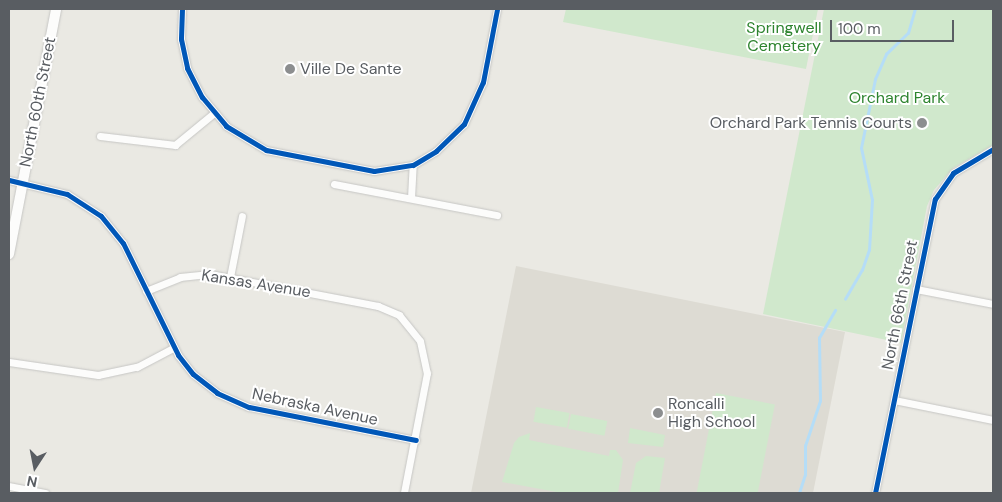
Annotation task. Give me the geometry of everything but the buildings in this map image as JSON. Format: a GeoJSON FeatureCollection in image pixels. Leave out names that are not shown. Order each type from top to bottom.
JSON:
{"type":"FeatureCollection","features":[{"type":"Feature","properties":{"kind":"main road","name":"North 60th Street"},"geometry":{"type":"LineString","coordinates":[[9,254],[56,9]]}},
{"type":"Feature","properties":{"kind":"street"},"geometry":{"type":"LineString","coordinates":[[182,9],[181,39],[187,66],[196,88],[214,113],[249,143],[286,156],[365,171],[413,165],[451,140],[471,114],[483,82],[497,9]]}},
{"type":"Feature","properties":{"kind":"street"},"geometry":{"type":"LineString","coordinates":[[100,136],[175,145],[214,113]]}},
{"type":"Feature","properties":{"kind":"street","name":"North 66th Street"},"geometry":{"type":"LineString","coordinates":[[875,493],[932,210],[938,193],[953,173],[993,149]]}},
{"type":"Feature","properties":{"kind":"street"},"geometry":{"type":"LineString","coordinates":[[410,198],[414,184],[413,165]]}},
{"type":"Feature","properties":{"kind":"street"},"geometry":{"type":"LineString","coordinates":[[9,180],[67,194],[101,216],[124,242],[146,291]]}},
{"type":"Feature","properties":{"kind":"street"},"geometry":{"type":"LineString","coordinates":[[334,184],[497,215]]}},
{"type":"Feature","properties":{"kind":"street"},"geometry":{"type":"LineString","coordinates":[[230,277],[242,216]]}},
{"type":"Feature","properties":{"kind":"street","name":"Kansas Avenue"},"geometry":{"type":"LineString","coordinates":[[146,291],[190,275],[230,277],[378,306],[399,315],[415,332],[423,348],[427,373],[416,440]]}},
{"type":"Feature","properties":{"kind":"street"},"geometry":{"type":"LineString","coordinates":[[916,289],[993,304]]}},
{"type":"Feature","properties":{"kind":"street","name":"Nebraska Avenue"},"geometry":{"type":"LineString","coordinates":[[146,291],[173,348],[200,381],[235,403],[416,440]]}},
{"type":"Feature","properties":{"kind":"street"},"geometry":{"type":"LineString","coordinates":[[9,362],[98,375],[137,367],[173,348]]}},
{"type":"Feature","properties":{"kind":"street"},"geometry":{"type":"LineString","coordinates":[[894,400],[993,420]]}},
{"type":"Feature","properties":{"kind":"street"},"geometry":{"type":"LineString","coordinates":[[404,493],[416,440]]}},
{"type":"Feature","properties":{"kind":"street"},"geometry":{"type":"LineString","coordinates":[[9,486],[46,493]]}},
{"type":"Feature","properties":{"kind":"shaded area","name":"Roncalli High School"},"geometry":{"type":"Polygon","coordinates":[[[516,266],[845,332],[813,493],[471,493],[516,266]]]}},
{"type":"Feature","properties":{"kind":"green space","name":"Springwell Cemetery"},"geometry":{"type":"Polygon","coordinates":[[[566,9],[818,9],[806,69],[563,22],[566,9]]]}},
{"type":"Feature","properties":{"kind":"green space","name":"Orchard Park"},"geometry":{"type":"Polygon","coordinates":[[[824,9],[993,9],[993,145],[953,168],[934,190],[927,206],[901,343],[763,314],[824,9]]]}},
{"type":"Feature","properties":{"kind":"green space"},"geometry":{"type":"Polygon","coordinates":[[[716,393],[775,404],[758,493],[697,493],[716,393]]]}},
{"type":"Feature","properties":{"kind":"green space"},"geometry":{"type":"Polygon","coordinates":[[[536,407],[569,413],[567,428],[533,422],[536,407]]]}},
{"type":"Feature","properties":{"kind":"green space"},"geometry":{"type":"Polygon","coordinates":[[[571,414],[607,421],[604,436],[568,429],[571,414]]]}},
{"type":"Feature","properties":{"kind":"green space"},"geometry":{"type":"Polygon","coordinates":[[[630,428],[665,435],[663,447],[628,443],[630,428]]]}},
{"type":"Feature","properties":{"kind":"green space"},"geometry":{"type":"Polygon","coordinates":[[[530,433],[529,440],[609,456],[610,450],[616,450],[623,460],[618,493],[562,493],[502,482],[514,443],[519,437],[530,433]]]}},
{"type":"Feature","properties":{"kind":"green space"},"geometry":{"type":"Polygon","coordinates":[[[646,456],[665,458],[659,493],[630,493],[636,463],[646,456]]]}},
{"type":"Feature","properties":{"kind":"waterway"},"geometry":{"type":"LineString","coordinates":[[845,299],[862,270],[869,250],[872,200],[861,148],[875,79],[886,54],[908,33],[915,9]]}},
{"type":"Feature","properties":{"kind":"waterway"},"geometry":{"type":"LineString","coordinates":[[799,493],[805,475],[805,446],[820,401],[819,338],[835,310]]}},
{"type":"Feature","properties":{"kind":"cycle path"},"geometry":{"type":"LineString","coordinates":[[182,9],[181,39],[187,68],[202,97],[226,126],[266,150],[374,171],[413,165],[436,151],[464,124],[483,82],[497,9]]}},
{"type":"Feature","properties":{"kind":"cycle path"},"geometry":{"type":"LineString","coordinates":[[875,493],[935,199],[953,173],[993,149]]}},
{"type":"Feature","properties":{"kind":"cycle path"},"geometry":{"type":"LineString","coordinates":[[9,180],[67,194],[101,216],[123,243],[178,355],[193,374],[217,393],[249,407],[416,440]]}},
{"type":"Feature","properties":{"kind":"place","name":"Ville De Sante"},"geometry":{"type":"Point","coordinates":[290,69]}},
{"type":"Feature","properties":{"kind":"place","name":"Orchard Park Tennis Courts"},"geometry":{"type":"Point","coordinates":[922,123]}},
{"type":"Feature","properties":{"kind":"place","name":"Roncalli High School"},"geometry":{"type":"Point","coordinates":[658,413]}}]}
